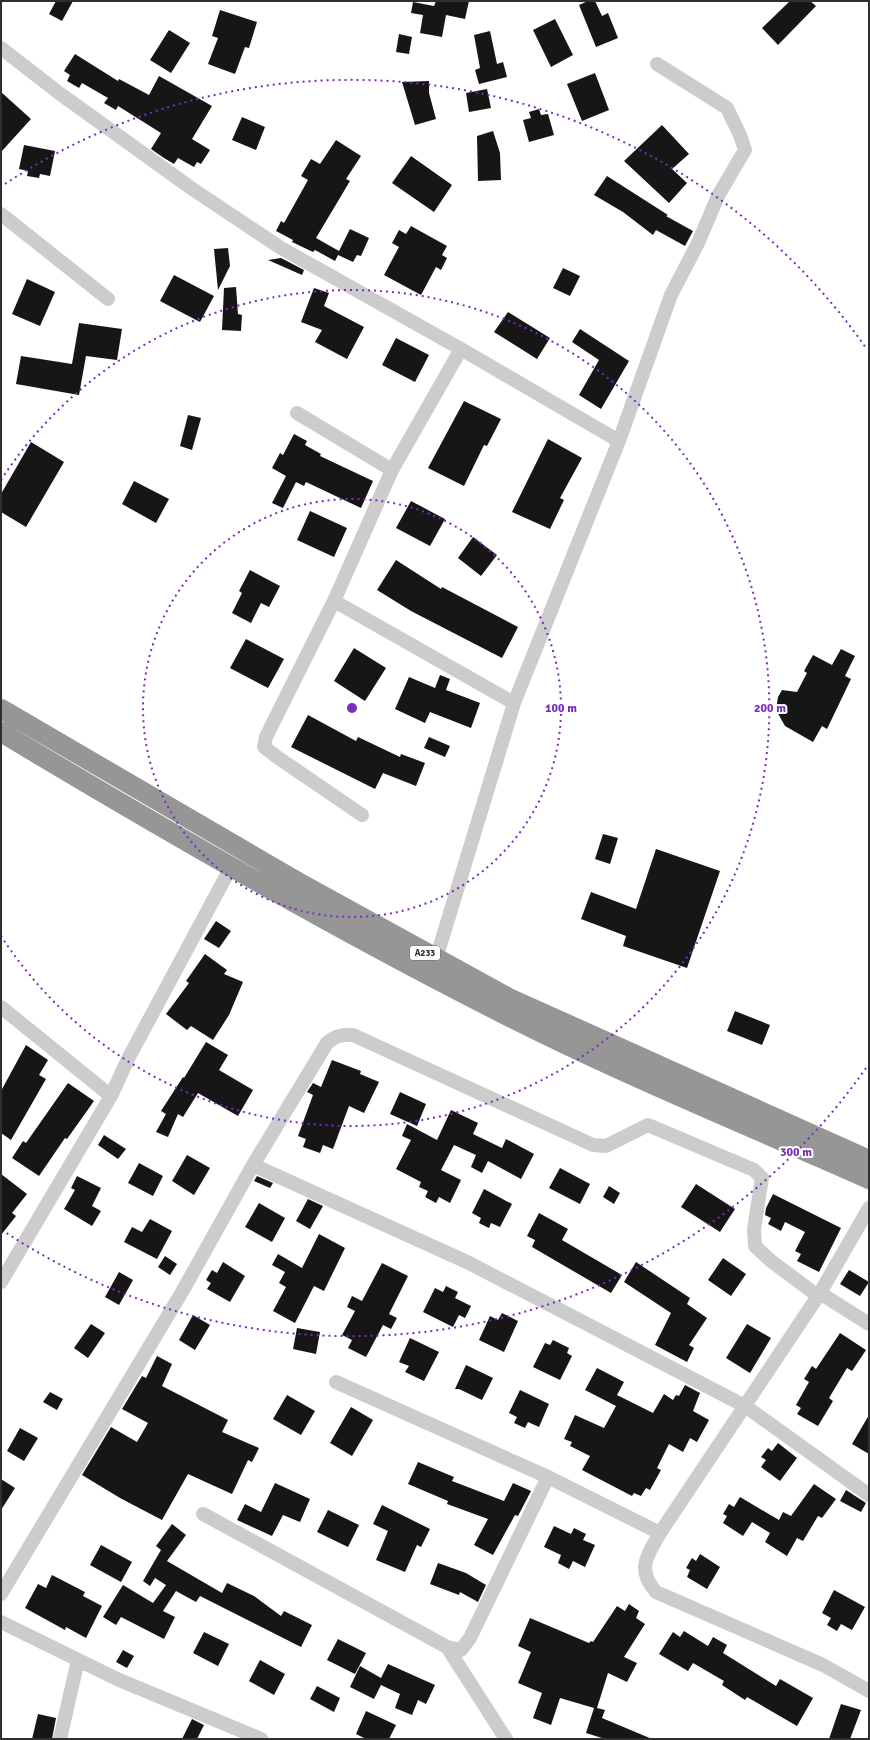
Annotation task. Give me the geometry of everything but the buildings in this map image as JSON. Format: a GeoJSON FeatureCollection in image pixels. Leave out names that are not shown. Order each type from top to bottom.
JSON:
{"type":"FeatureCollection","features":[{"type":"Feature","properties":{"kind":"highway","name":"A233"},"geometry":{"type":"LineString","coordinates":[[1,709],[296,881],[509,998],[869,1160]]}},
{"type":"Feature","properties":{"kind":"highway","name":"A233"},"geometry":{"type":"LineString","coordinates":[[1,732],[99,791],[293,903],[505,1015],[637,1078],[869,1179]]}},
{"type":"Feature","properties":{"kind":"street"},"geometry":{"type":"LineString","coordinates":[[1,48],[59,93],[185,184],[281,248],[461,348],[619,441]]}},
{"type":"Feature","properties":{"kind":"street"},"geometry":{"type":"LineString","coordinates":[[436,959],[514,703],[619,441],[671,295],[698,244],[719,194],[745,150],[728,108],[657,64]]}},
{"type":"Feature","properties":{"kind":"street"},"geometry":{"type":"LineString","coordinates":[[1,214],[108,299]]}},
{"type":"Feature","properties":{"kind":"street"},"geometry":{"type":"LineString","coordinates":[[362,815],[277,757],[264,746],[266,737],[334,601],[392,470],[461,348]]}},
{"type":"Feature","properties":{"kind":"street"},"geometry":{"type":"LineString","coordinates":[[297,413],[392,470]]}},
{"type":"Feature","properties":{"kind":"street"},"geometry":{"type":"LineString","coordinates":[[334,601],[514,703]]}},
{"type":"Feature","properties":{"kind":"street"},"geometry":{"type":"LineString","coordinates":[[1,1282],[111,1096],[128,1059],[231,867]]}},
{"type":"Feature","properties":{"kind":"street"},"geometry":{"type":"LineString","coordinates":[[1,1007],[111,1096]]}},
{"type":"Feature","properties":{"kind":"street"},"geometry":{"type":"LineString","coordinates":[[1,1594],[182,1292],[253,1165],[327,1043],[343,1034],[353,1035],[593,1145],[606,1146],[648,1125],[754,1170],[762,1178],[754,1229],[756,1246],[771,1260],[819,1294],[869,1324]]}},
{"type":"Feature","properties":{"kind":"street"},"geometry":{"type":"LineString","coordinates":[[253,1165],[467,1262],[745,1406],[869,1495]]}},
{"type":"Feature","properties":{"kind":"street"},"geometry":{"type":"LineString","coordinates":[[869,1208],[865,1225],[660,1533],[646,1557],[644,1566],[649,1584],[656,1592],[823,1665],[869,1691]]}},
{"type":"Feature","properties":{"kind":"street"},"geometry":{"type":"LineString","coordinates":[[336,1382],[548,1477],[660,1533]]}},
{"type":"Feature","properties":{"kind":"street"},"geometry":{"type":"LineString","coordinates":[[203,1514],[447,1647],[461,1650],[470,1638],[548,1477]]}},
{"type":"Feature","properties":{"kind":"street"},"geometry":{"type":"LineString","coordinates":[[1,1622],[117,1679],[260,1739]]}},
{"type":"Feature","properties":{"kind":"street"},"geometry":{"type":"LineString","coordinates":[[447,1647],[506,1739]]}},
{"type":"Feature","properties":{"kind":"street"},"geometry":{"type":"LineString","coordinates":[[60,1739],[78,1660]]}}]}
